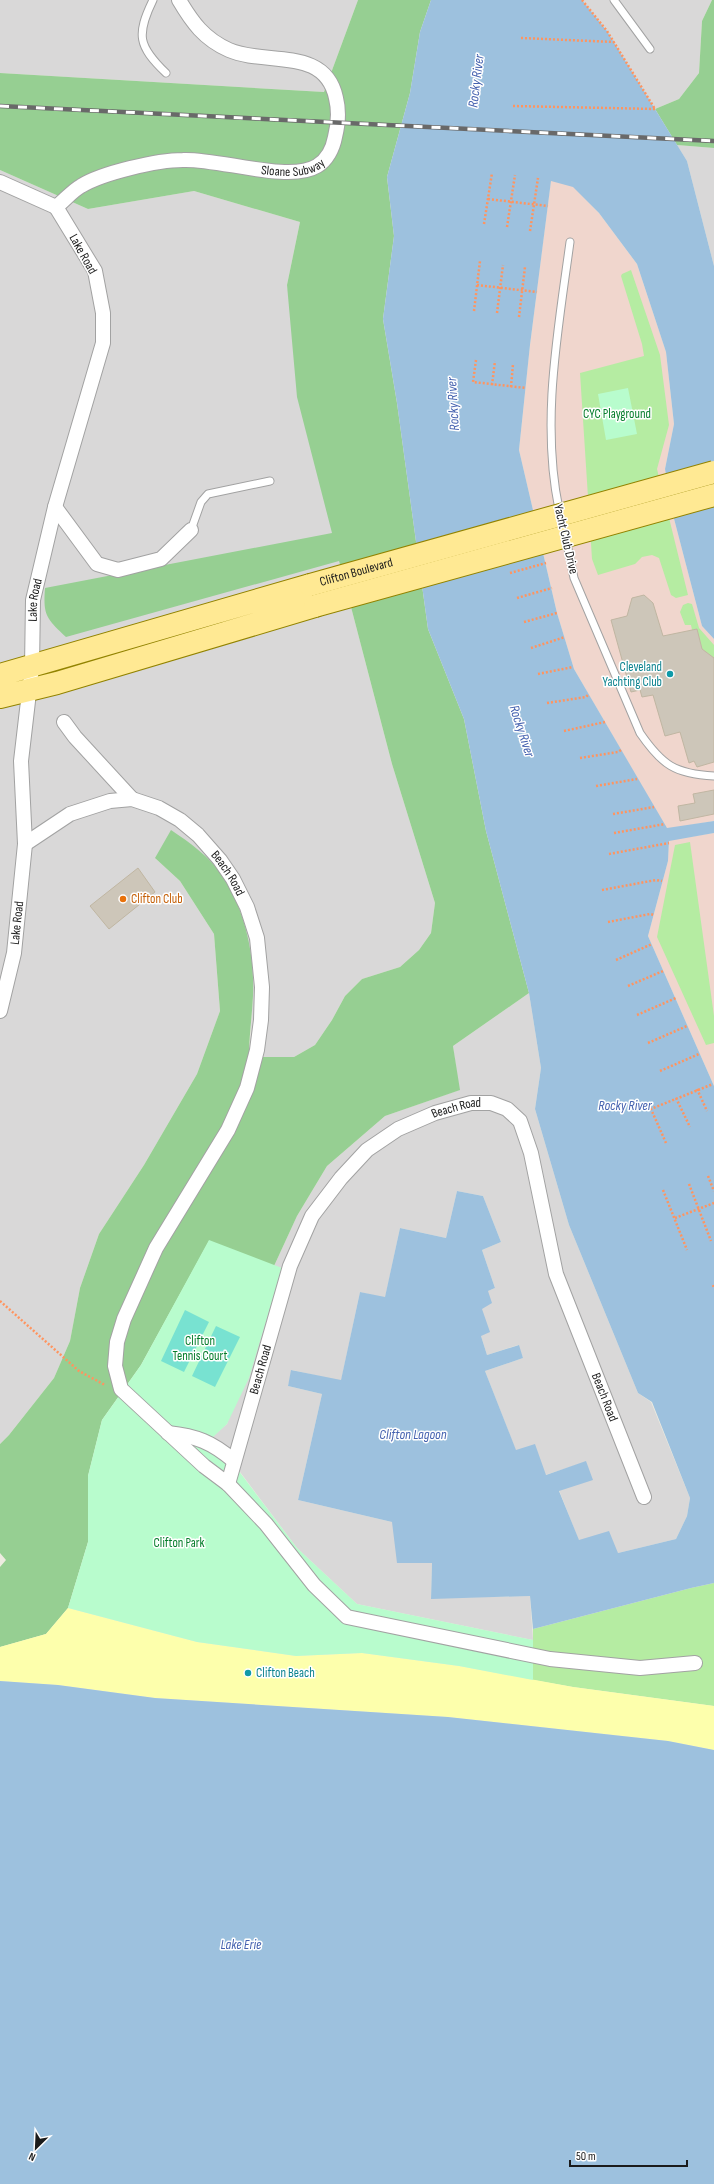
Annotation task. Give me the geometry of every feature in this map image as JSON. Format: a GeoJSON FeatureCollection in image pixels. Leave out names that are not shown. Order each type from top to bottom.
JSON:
{"type":"FeatureCollection","features":[{"type":"Feature","properties":{"kind":"main road","name":"Clifton Boulevard"},"geometry":{"type":"LineString","coordinates":[[0,697],[28,690],[313,596],[714,472]]}},
{"type":"Feature","properties":{"kind":"main road","name":"Clifton Boulevard"},"geometry":{"type":"LineString","coordinates":[[0,675],[714,495]]}},
{"type":"Feature","properties":{"kind":"street","name":"Sloane Subway"},"geometry":{"type":"LineString","coordinates":[[56,208],[81,186],[128,168],[182,160],[209,160],[268,170],[297,172],[316,167],[326,158],[334,145],[338,105],[334,88],[326,76],[314,67],[295,60],[248,56],[229,50],[211,39],[193,24],[179,0]]}},
{"type":"Feature","properties":{"kind":"street"},"geometry":{"type":"LineString","coordinates":[[0,182],[56,208]]}},
{"type":"Feature","properties":{"kind":"street","name":"Lake Road"},"geometry":{"type":"LineString","coordinates":[[0,1011],[14,953],[25,844],[21,761],[28,690],[32,667],[33,600],[56,507],[103,343],[103,313],[95,271],[56,208]]}},
{"type":"Feature","properties":{"kind":"street"},"geometry":{"type":"LineString","coordinates":[[56,507],[97,564],[118,570],[161,559],[191,530]]}},
{"type":"Feature","properties":{"kind":"street","name":"Beach Road"},"geometry":{"type":"LineString","coordinates":[[64,722],[75,737],[132,799]]}},
{"type":"Feature","properties":{"kind":"street","name":"Beach Road"},"geometry":{"type":"LineString","coordinates":[[25,844],[70,814],[110,801],[132,799],[158,808],[180,820],[198,835],[220,860],[233,879],[247,907],[257,938],[262,987],[261,1020],[257,1050],[247,1088],[228,1130],[156,1248],[124,1319],[117,1342],[114,1366],[121,1388],[204,1466],[228,1484],[266,1524],[314,1585],[347,1617],[550,1659],[640,1668],[695,1663]]}},
{"type":"Feature","properties":{"kind":"street","name":"Beach Road"},"geometry":{"type":"LineString","coordinates":[[228,1484],[290,1266],[312,1216],[340,1178],[367,1150],[398,1129],[435,1113],[471,1103],[491,1103],[507,1109],[520,1121],[531,1153],[556,1274],[644,1497]]}},
{"type":"Feature","properties":{"kind":"street"},"geometry":{"type":"LineString","coordinates":[[168,1433],[192,1435],[219,1448],[234,1461]]}},
{"type":"Feature","properties":{"kind":"lane"},"geometry":{"type":"LineString","coordinates":[[153,0],[143,20],[142,39],[149,56],[166,73]]}},
{"type":"Feature","properties":{"kind":"lane"},"geometry":{"type":"LineString","coordinates":[[614,0],[650,49]]}},
{"type":"Feature","properties":{"kind":"lane","name":"Yacht Club Drive"},"geometry":{"type":"LineString","coordinates":[[562,524],[554,486],[552,433],[554,364],[570,242]]}},
{"type":"Feature","properties":{"kind":"lane"},"geometry":{"type":"LineString","coordinates":[[191,530],[201,502],[208,494],[270,481]]}},
{"type":"Feature","properties":{"kind":"lane","name":"Yacht Club Drive"},"geometry":{"type":"LineString","coordinates":[[564,532],[574,578],[640,733],[650,748],[665,763],[681,772],[714,776]]}},
{"type":"Feature","properties":{"kind":"path"},"geometry":{"type":"LineString","coordinates":[[513,106],[655,109],[614,42],[582,0]]}},
{"type":"Feature","properties":{"kind":"path"},"geometry":{"type":"LineString","coordinates":[[521,38],[614,42]]}},
{"type":"Feature","properties":{"kind":"path"},"geometry":{"type":"LineString","coordinates":[[484,224],[492,173]]}},
{"type":"Feature","properties":{"kind":"path"},"geometry":{"type":"LineString","coordinates":[[507,228],[514,175]]}},
{"type":"Feature","properties":{"kind":"path"},"geometry":{"type":"LineString","coordinates":[[530,231],[538,178]]}},
{"type":"Feature","properties":{"kind":"path"},"geometry":{"type":"LineString","coordinates":[[488,199],[548,206]]}},
{"type":"Feature","properties":{"kind":"path"},"geometry":{"type":"LineString","coordinates":[[474,311],[480,261]]}},
{"type":"Feature","properties":{"kind":"path"},"geometry":{"type":"LineString","coordinates":[[497,313],[503,264]]}},
{"type":"Feature","properties":{"kind":"path"},"geometry":{"type":"LineString","coordinates":[[519,317],[525,267]]}},
{"type":"Feature","properties":{"kind":"path"},"geometry":{"type":"LineString","coordinates":[[477,285],[537,292]]}},
{"type":"Feature","properties":{"kind":"path"},"geometry":{"type":"LineString","coordinates":[[476,360],[473,382],[526,388]]}},
{"type":"Feature","properties":{"kind":"path"},"geometry":{"type":"LineString","coordinates":[[492,385],[494,362]]}},
{"type":"Feature","properties":{"kind":"path"},"geometry":{"type":"LineString","coordinates":[[511,387],[513,364]]}},
{"type":"Feature","properties":{"kind":"path"},"geometry":{"type":"LineString","coordinates":[[510,574],[546,563]]}},
{"type":"Feature","properties":{"kind":"path"},"geometry":{"type":"LineString","coordinates":[[517,598],[552,588]]}},
{"type":"Feature","properties":{"kind":"path"},"geometry":{"type":"LineString","coordinates":[[524,622],[558,613]]}},
{"type":"Feature","properties":{"kind":"path"},"geometry":{"type":"LineString","coordinates":[[531,648],[565,637]]}},
{"type":"Feature","properties":{"kind":"path"},"geometry":{"type":"LineString","coordinates":[[538,674],[573,667]]}},
{"type":"Feature","properties":{"kind":"path"},"geometry":{"type":"LineString","coordinates":[[547,703],[586,697],[588,695]]}},
{"type":"Feature","properties":{"kind":"path"},"geometry":{"type":"LineString","coordinates":[[564,731],[605,722]]}},
{"type":"Feature","properties":{"kind":"path"},"geometry":{"type":"LineString","coordinates":[[580,758],[618,752],[621,750]]}},
{"type":"Feature","properties":{"kind":"path"},"geometry":{"type":"LineString","coordinates":[[596,786],[637,779]]}},
{"type":"Feature","properties":{"kind":"path"},"geometry":{"type":"LineString","coordinates":[[612,814],[654,807]]}},
{"type":"Feature","properties":{"kind":"path"},"geometry":{"type":"LineString","coordinates":[[614,833],[665,824]]}},
{"type":"Feature","properties":{"kind":"path"},"geometry":{"type":"LineString","coordinates":[[609,854],[669,843]]}},
{"type":"Feature","properties":{"kind":"path"},"geometry":{"type":"LineString","coordinates":[[602,890],[656,880],[662,881]]}},
{"type":"Feature","properties":{"kind":"path"},"geometry":{"type":"LineString","coordinates":[[608,922],[650,914],[654,916]]}},
{"type":"Feature","properties":{"kind":"path"},"geometry":{"type":"LineString","coordinates":[[616,960],[652,944]]}},
{"type":"Feature","properties":{"kind":"path"},"geometry":{"type":"LineString","coordinates":[[628,986],[663,971]]}},
{"type":"Feature","properties":{"kind":"path"},"geometry":{"type":"LineString","coordinates":[[637,1015],[676,998]]}},
{"type":"Feature","properties":{"kind":"path"},"geometry":{"type":"LineString","coordinates":[[648,1043],[687,1026]]}},
{"type":"Feature","properties":{"kind":"path"},"geometry":{"type":"LineString","coordinates":[[660,1071],[699,1054]]}},
{"type":"Feature","properties":{"kind":"path"},"geometry":{"type":"LineString","coordinates":[[666,1143],[651,1109],[697,1089],[713,1084]]}},
{"type":"Feature","properties":{"kind":"path"},"geometry":{"type":"LineString","coordinates":[[697,1089],[707,1111]]}},
{"type":"Feature","properties":{"kind":"path"},"geometry":{"type":"LineString","coordinates":[[676,1098],[690,1128]]}},
{"type":"Feature","properties":{"kind":"path"},"geometry":{"type":"LineString","coordinates":[[708,1176],[714,1191]]}},
{"type":"Feature","properties":{"kind":"path"},"geometry":{"type":"LineString","coordinates":[[689,1184],[712,1241]]}},
{"type":"Feature","properties":{"kind":"path"},"geometry":{"type":"LineString","coordinates":[[663,1190],[687,1250]]}},
{"type":"Feature","properties":{"kind":"path"},"geometry":{"type":"LineString","coordinates":[[675,1218],[714,1203]]}},
{"type":"Feature","properties":{"kind":"path"},"geometry":{"type":"LineString","coordinates":[[0,1301],[79,1371],[106,1386],[121,1388]]}},
{"type":"Feature","properties":{"kind":"shaded area"},"geometry":{"type":"Polygon","coordinates":[[[0,0],[358,0],[324,92],[0,73],[0,0]]]}},
{"type":"Feature","properties":{"kind":"shaded area"},"geometry":{"type":"Polygon","coordinates":[[[358,0],[431,0],[420,32],[410,93],[387,177],[394,236],[383,319],[397,403],[428,629],[464,719],[486,831],[529,993],[453,1046],[460,1090],[385,1116],[327,1166],[297,1216],[274,1266],[209,1241],[141,1365],[102,1420],[88,1476],[88,1542],[68,1608],[46,1634],[0,1647],[0,1567],[6,1560],[0,1553],[0,1444],[9,1435],[54,1378],[70,1341],[80,1288],[99,1234],[144,1165],[197,1074],[220,1011],[214,934],[180,881],[155,858],[171,830],[199,850],[218,869],[231,889],[243,918],[250,949],[253,981],[249,1057],[294,1057],[315,1045],[332,1020],[345,996],[362,979],[400,967],[419,950],[431,933],[435,903],[392,764],[339,561],[66,637],[47,616],[45,610],[45,588],[332,533],[297,397],[287,285],[300,222],[194,191],[88,209],[0,170],[0,73],[324,92],[358,0]]]}},
{"type":"Feature","properties":{"kind":"shaded area"},"geometry":{"type":"Polygon","coordinates":[[[582,0],[712,0],[702,21],[699,73],[679,99],[655,109],[607,31],[582,0]]]}},
{"type":"Feature","properties":{"kind":"shaded area"},"geometry":{"type":"Polygon","coordinates":[[[712,0],[714,0],[714,148],[677,145],[655,109],[679,99],[699,73],[702,21],[712,0]]]}},
{"type":"Feature","properties":{"kind":"shaded area"},"geometry":{"type":"Polygon","coordinates":[[[677,145],[714,148],[714,266],[687,161],[677,145]]]}},
{"type":"Feature","properties":{"kind":"shaded area"},"geometry":{"type":"Polygon","coordinates":[[[0,170],[88,209],[194,191],[300,222],[287,285],[339,561],[392,764],[435,903],[431,933],[419,950],[400,967],[362,979],[345,996],[332,1020],[315,1045],[294,1057],[249,1057],[253,994],[241,912],[155,858],[180,881],[214,934],[220,1011],[197,1074],[144,1165],[99,1234],[80,1288],[70,1341],[54,1378],[9,1435],[0,1444],[0,170]]]}},
{"type":"Feature","properties":{"kind":"shaded area"},"geometry":{"type":"Polygon","coordinates":[[[551,180],[573,186],[599,213],[637,264],[666,352],[674,424],[665,469],[672,511],[702,626],[714,639],[714,821],[667,829],[574,669],[557,613],[519,450],[530,345],[551,180]]]}},
{"type":"Feature","properties":{"kind":"shaded area"},"geometry":{"type":"Polygon","coordinates":[[[714,833],[714,1086],[648,936],[668,861],[669,840],[714,833]]]}},
{"type":"Feature","properties":{"kind":"shaded area"},"geometry":{"type":"Polygon","coordinates":[[[529,993],[541,1068],[535,1109],[569,1225],[638,1393],[651,1402],[690,1498],[687,1516],[676,1539],[618,1553],[579,1541],[559,1490],[586,1462],[545,1475],[516,1451],[485,1371],[523,1358],[518,1345],[487,1355],[481,1336],[482,1309],[488,1291],[495,1288],[482,1250],[501,1242],[483,1196],[457,1191],[446,1238],[400,1228],[385,1298],[360,1292],[341,1381],[292,1370],[288,1386],[322,1394],[298,1500],[392,1522],[432,1563],[431,1598],[530,1596],[533,1640],[357,1604],[297,1548],[213,1436],[227,1424],[282,1268],[274,1266],[297,1216],[327,1166],[385,1116],[459,1090],[453,1046],[529,993]]]}},
{"type":"Feature","properties":{"kind":"shaded area"},"geometry":{"type":"Polygon","coordinates":[[[185,1310],[209,1322],[184,1372],[161,1361],[185,1310]]]}},
{"type":"Feature","properties":{"kind":"shaded area"},"geometry":{"type":"Polygon","coordinates":[[[216,1326],[240,1337],[215,1387],[192,1376],[216,1326]]]}},
{"type":"Feature","properties":{"kind":"green space"},"geometry":{"type":"Polygon","coordinates":[[[631,270],[660,355],[669,425],[657,469],[688,595],[676,598],[671,595],[659,558],[652,555],[642,557],[635,564],[598,575],[592,559],[580,373],[644,356],[642,344],[621,276],[622,274],[631,270]]]}},
{"type":"Feature","properties":{"kind":"green space","name":"CYC Playground"},"geometry":{"type":"Polygon","coordinates":[[[628,388],[637,434],[606,440],[598,394],[628,388]]]}},
{"type":"Feature","properties":{"kind":"green space"},"geometry":{"type":"Polygon","coordinates":[[[688,603],[692,604],[699,628],[714,645],[714,658],[702,649],[697,629],[692,630],[691,625],[685,625],[680,612],[683,605],[688,603]]]}},
{"type":"Feature","properties":{"kind":"green space"},"geometry":{"type":"Polygon","coordinates":[[[690,842],[714,1016],[714,1043],[706,1045],[657,937],[675,845],[690,842]]]}},
{"type":"Feature","properties":{"kind":"green space","name":"Clifton Park"},"geometry":{"type":"Polygon","coordinates":[[[209,1240],[282,1268],[249,1378],[227,1424],[213,1437],[297,1548],[357,1604],[533,1640],[533,1680],[459,1666],[362,1653],[296,1656],[197,1642],[68,1608],[88,1542],[88,1476],[102,1420],[141,1365],[209,1240]]]}},
{"type":"Feature","properties":{"kind":"green space"},"geometry":{"type":"Polygon","coordinates":[[[714,1583],[714,1706],[573,1687],[533,1680],[533,1629],[714,1583]]]}},
{"type":"Feature","properties":{"kind":"sand","name":"Clifton Beach"},"geometry":{"type":"Polygon","coordinates":[[[68,1608],[197,1642],[296,1656],[362,1653],[459,1666],[573,1687],[714,1706],[714,1750],[668,1741],[448,1717],[155,1698],[58,1685],[0,1681],[0,1647],[46,1634],[68,1608]]]}},
{"type":"Feature","properties":{"kind":"water"},"geometry":{"type":"Polygon","coordinates":[[[431,0],[582,0],[607,31],[687,161],[714,266],[714,639],[702,626],[672,511],[665,469],[674,424],[666,352],[637,264],[599,213],[573,187],[551,181],[530,345],[519,450],[557,613],[574,669],[667,828],[714,821],[714,833],[669,841],[668,861],[648,936],[714,1086],[714,1583],[533,1629],[530,1596],[431,1599],[432,1563],[397,1563],[392,1522],[298,1500],[322,1394],[288,1386],[291,1370],[341,1380],[360,1292],[385,1297],[400,1228],[446,1238],[457,1191],[483,1196],[501,1242],[482,1250],[495,1288],[488,1291],[492,1303],[482,1309],[490,1332],[481,1336],[487,1355],[519,1345],[523,1358],[485,1371],[516,1450],[535,1444],[546,1475],[586,1461],[593,1480],[559,1491],[579,1540],[609,1531],[618,1553],[676,1539],[687,1516],[690,1498],[652,1402],[638,1393],[569,1225],[535,1109],[541,1068],[529,993],[486,831],[464,719],[428,629],[397,403],[383,319],[394,236],[387,177],[410,93],[420,32],[431,0]]]}},
{"type":"Feature","properties":{"kind":"water","name":"Lake Erie"},"geometry":{"type":"Polygon","coordinates":[[[0,1681],[58,1685],[155,1698],[448,1717],[668,1741],[714,1750],[714,2184],[0,2184],[0,1681]]]}},
{"type":"Feature","properties":{"kind":"building","name":"Cleveland Yachting Club"},"geometry":{"type":"Polygon","coordinates":[[[644,595],[653,603],[663,636],[697,629],[702,649],[714,658],[714,762],[697,767],[694,761],[689,763],[680,732],[665,736],[653,695],[642,697],[640,690],[631,692],[611,620],[627,616],[632,598],[644,595]]]}},
{"type":"Feature","properties":{"kind":"building"},"geometry":{"type":"Polygon","coordinates":[[[714,790],[714,814],[680,821],[678,806],[695,803],[693,794],[714,790]]]}},
{"type":"Feature","properties":{"kind":"building","name":"Clifton Club"},"geometry":{"type":"Polygon","coordinates":[[[138,868],[155,892],[109,929],[90,906],[138,868]]]}},
{"type":"Feature","properties":{"kind":"railway"},"geometry":{"type":"LineString","coordinates":[[0,106],[714,141]]}},
{"type":"Feature","properties":{"kind":"place","name":"Cleveland Yachting Club"},"geometry":{"type":"Point","coordinates":[670,674]}},
{"type":"Feature","properties":{"kind":"place","name":"Clifton Club"},"geometry":{"type":"Point","coordinates":[123,899]}},
{"type":"Feature","properties":{"kind":"place","name":"Clifton Beach"},"geometry":{"type":"Point","coordinates":[248,1673]}},
{"type":"Feature","properties":{"kind":"water label","name":"Rocky River"},"geometry":{"type":"Point","coordinates":[476,81]}},
{"type":"Feature","properties":{"kind":"water label","name":"Rocky River"},"geometry":{"type":"Point","coordinates":[453,404]}},
{"type":"Feature","properties":{"kind":"water label","name":"Rocky River"},"geometry":{"type":"Point","coordinates":[522,731]}},
{"type":"Feature","properties":{"kind":"water label","name":"Rocky River"},"geometry":{"type":"Point","coordinates":[625,1105]}},
{"type":"Feature","properties":{"kind":"water label","name":"Clifton Lagoon"},"geometry":{"type":"Point","coordinates":[413,1434]}},
{"type":"Feature","properties":{"kind":"park label","name":"Clifton Tennis Court"},"geometry":{"type":"Point","coordinates":[200,1348]}}]}
